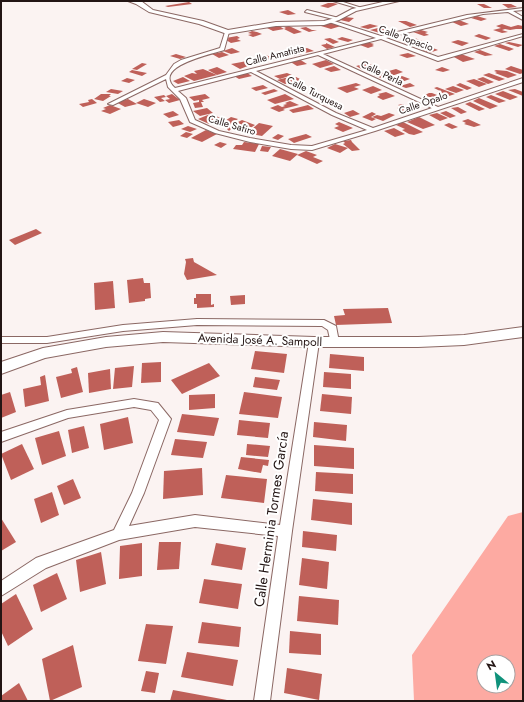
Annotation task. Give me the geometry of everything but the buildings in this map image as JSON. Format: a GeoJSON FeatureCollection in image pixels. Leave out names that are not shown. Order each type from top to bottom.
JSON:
{"type":"FeatureCollection","features":[{"type":"Feature","properties":{"kind":"street"},"geometry":{"type":"LineString","coordinates":[[131,1],[138,2],[151,11],[201,22],[227,32],[276,24],[314,24],[334,20],[360,8],[396,1]]}},
{"type":"Feature","properties":{"kind":"street"},"geometry":{"type":"LineString","coordinates":[[338,1],[360,8]]}},
{"type":"Feature","properties":{"kind":"street","name":"Calle Amatista"},"geometry":{"type":"LineString","coordinates":[[174,90],[467,16],[523,9]]}},
{"type":"Feature","properties":{"kind":"street"},"geometry":{"type":"LineString","coordinates":[[508,10],[523,20]]}},
{"type":"Feature","properties":{"kind":"street","name":"Calle Topacio"},"geometry":{"type":"LineString","coordinates":[[307,11],[438,59],[523,35]]}},
{"type":"Feature","properties":{"kind":"street"},"geometry":{"type":"LineString","coordinates":[[111,104],[168,76],[172,69],[180,62],[222,49],[227,32]]}},
{"type":"Feature","properties":{"kind":"street","name":"Calle Perla"},"geometry":{"type":"LineString","coordinates":[[320,54],[436,108]]}},
{"type":"Feature","properties":{"kind":"street","name":"Calle Turquesa"},"geometry":{"type":"LineString","coordinates":[[251,70],[334,114],[373,130]]}},
{"type":"Feature","properties":{"kind":"street","name":"Calle Safiro"},"geometry":{"type":"LineString","coordinates":[[168,76],[170,86],[183,98],[192,121],[217,132],[250,140],[291,147],[312,148],[328,143]]}},
{"type":"Feature","properties":{"kind":"street","name":"Calle Ópalo"},"geometry":{"type":"LineString","coordinates":[[328,143],[373,130],[523,80]]}},
{"type":"Feature","properties":{"kind":"street"},"geometry":{"type":"LineString","coordinates":[[1,340],[47,340],[123,328],[196,322],[324,323],[333,328],[334,342]]}},
{"type":"Feature","properties":{"kind":"street","name":"Avenida José A. Sampoll"},"geometry":{"type":"LineString","coordinates":[[1,368],[43,353],[106,342],[163,337],[314,342],[418,342],[464,340],[523,332]]}},
{"type":"Feature","properties":{"kind":"street","name":"Calle Herminia Tormes García"},"geometry":{"type":"LineString","coordinates":[[262,701],[285,531],[314,342]]}},
{"type":"Feature","properties":{"kind":"street"},"geometry":{"type":"LineString","coordinates":[[1,437],[67,414],[134,403],[154,406],[165,419],[138,493],[119,534]]}},
{"type":"Feature","properties":{"kind":"street"},"geometry":{"type":"LineString","coordinates":[[1,589],[41,563],[119,534],[195,522],[285,531]]}},
{"type":"Feature","properties":{"kind":"shaded area"},"geometry":{"type":"Polygon","coordinates":[[[523,512],[523,701],[414,701],[412,655],[508,516],[523,512]]]}}]}
